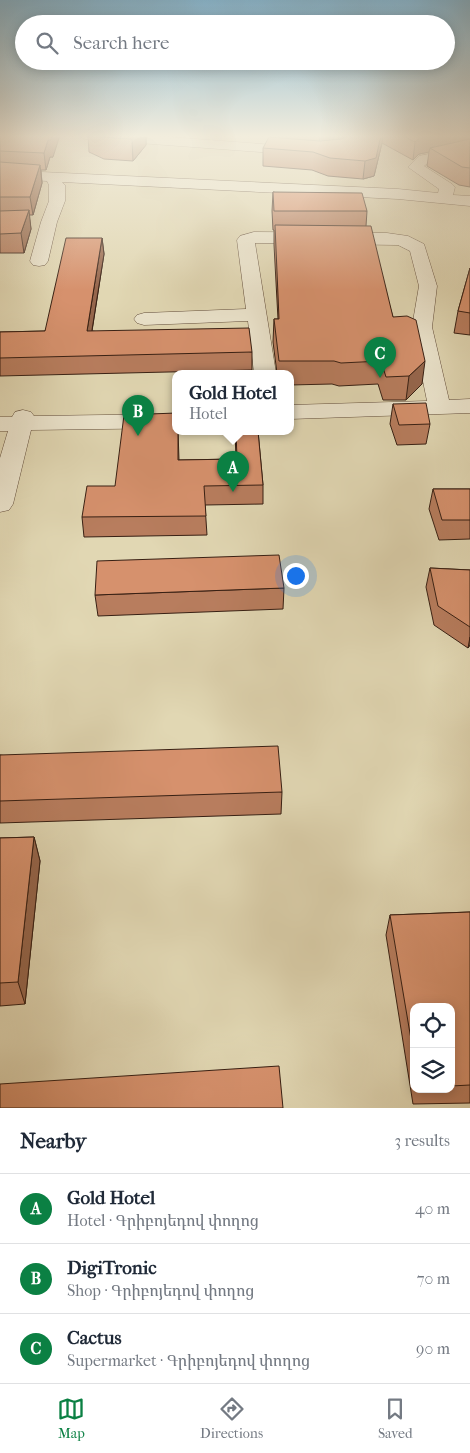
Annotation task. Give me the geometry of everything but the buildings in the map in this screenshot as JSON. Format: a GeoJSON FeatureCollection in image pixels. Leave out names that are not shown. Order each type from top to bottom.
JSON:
{"type":"FeatureCollection","features":[{"type":"Feature","properties":{"kind":"street"},"geometry":{"type":"LineString","coordinates":[[40,261],[49,222],[57,201],[57,187]]}},
{"type":"Feature","properties":{"kind":"street"},"geometry":{"type":"LineString","coordinates":[[257,187],[398,194],[470,201]]}},
{"type":"Feature","properties":{"kind":"street"},"geometry":{"type":"LineString","coordinates":[[445,198],[447,187]]}},
{"type":"Feature","properties":{"kind":"street"},"geometry":{"type":"LineString","coordinates":[[29,222],[49,222]]}},
{"type":"Feature","properties":{"kind":"street"},"geometry":{"type":"LineString","coordinates":[[264,370],[255,315],[246,240],[249,238],[387,238],[410,243],[418,248],[428,286],[428,303],[422,327],[439,406]]}},
{"type":"Feature","properties":{"kind":"street"},"geometry":{"type":"LineString","coordinates":[[144,319],[255,315]]}},
{"type":"Feature","properties":{"kind":"street"},"geometry":{"type":"LineString","coordinates":[[294,412],[470,406]]}},
{"type":"Feature","properties":{"kind":"street"},"geometry":{"type":"LineString","coordinates":[[294,418],[470,412]]}},
{"type":"Feature","properties":{"kind":"street"},"geometry":{"type":"LineString","coordinates":[[11,421],[172,414]]}},
{"type":"Feature","properties":{"kind":"street"},"geometry":{"type":"LineString","coordinates":[[11,421],[172,420]]}},
{"type":"Feature","properties":{"kind":"street"},"geometry":{"type":"LineString","coordinates":[[0,504],[11,421]]}},
{"type":"Feature","properties":{"kind":"place","name":"Cactus"},"geometry":{"type":"Point","coordinates":[380,378]}},
{"type":"Feature","properties":{"kind":"place","name":"DigiTronic"},"geometry":{"type":"Point","coordinates":[138,436]}},
{"type":"Feature","properties":{"kind":"place","name":"Gold Hotel"},"geometry":{"type":"Point","coordinates":[233,492]}}]}
